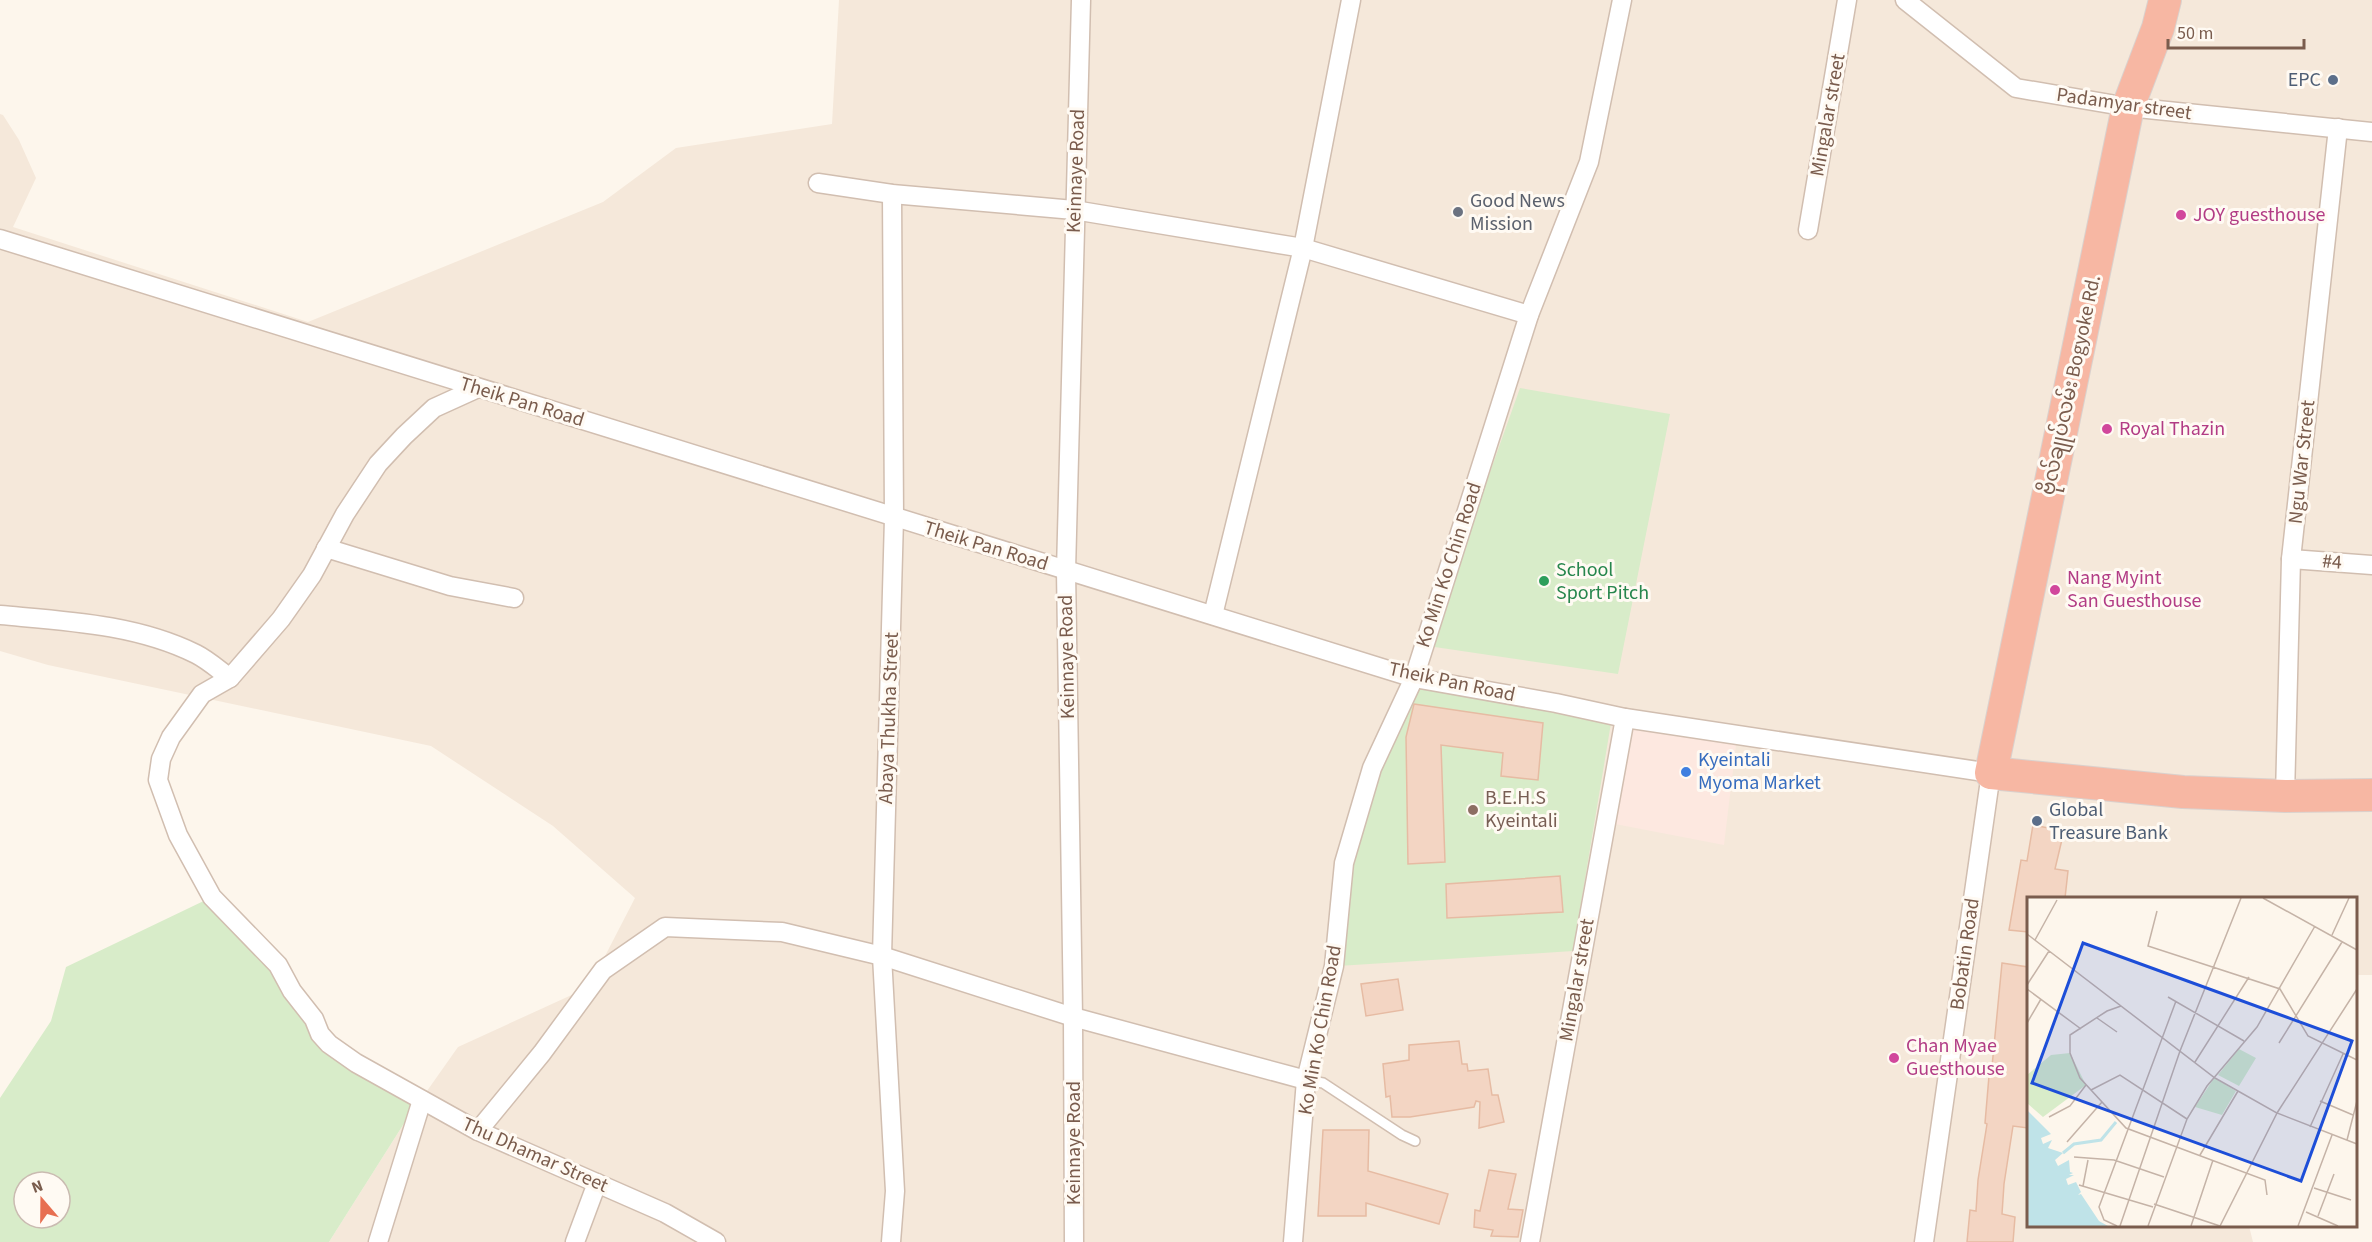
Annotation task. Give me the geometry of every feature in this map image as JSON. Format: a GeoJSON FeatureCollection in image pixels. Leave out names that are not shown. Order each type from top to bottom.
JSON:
{"type":"FeatureCollection","features":[{"type":"Feature","properties":{"kind":"highway","name":"ဗိုလ်ချုပ်လမ်း Bogyoke Rd."},"geometry":{"type":"LineString","coordinates":[[1991,773],[2128,107],[2158,28],[2165,0]]}},
{"type":"Feature","properties":{"kind":"highway"},"geometry":{"type":"LineString","coordinates":[[1991,773],[2183,792],[2285,796],[2372,795]]}},
{"type":"Feature","properties":{"kind":"street","name":"Keinnaye Road"},"geometry":{"type":"LineString","coordinates":[[1074,1242],[1066,571],[1081,0]]}},
{"type":"Feature","properties":{"kind":"street"},"geometry":{"type":"LineString","coordinates":[[1212,615],[1303,248],[1351,0]]}},
{"type":"Feature","properties":{"kind":"street","name":"Ko Min Ko Chin Road"},"geometry":{"type":"LineString","coordinates":[[1293,1242],[1306,1080],[1334,966],[1344,863],[1372,768],[1414,678],[1529,315],[1589,162],[1622,0]]}},
{"type":"Feature","properties":{"kind":"street","name":"Mingalar street"},"geometry":{"type":"LineString","coordinates":[[1808,230],[1847,0]]}},
{"type":"Feature","properties":{"kind":"street","name":"Padamyar street"},"geometry":{"type":"LineString","coordinates":[[1905,0],[2016,88],[2128,107],[2372,132]]}},
{"type":"Feature","properties":{"kind":"street","name":"Ngu War Street"},"geometry":{"type":"LineString","coordinates":[[2285,796],[2291,559],[2338,128]]}},
{"type":"Feature","properties":{"kind":"street"},"geometry":{"type":"LineString","coordinates":[[818,183],[892,194],[1074,210],[1303,248],[1529,315]]}},
{"type":"Feature","properties":{"kind":"street","name":"Abaya Thukha Street"},"geometry":{"type":"LineString","coordinates":[[891,1242],[894,1191],[882,956],[894,518],[892,194]]}},
{"type":"Feature","properties":{"kind":"street","name":"Theik Pan Road"},"geometry":{"type":"LineString","coordinates":[[0,238],[1414,678],[1556,703],[1625,718],[1991,773]]}},
{"type":"Feature","properties":{"kind":"street","name":"Thu Dhamar Street"},"geometry":{"type":"LineString","coordinates":[[478,388],[434,408],[404,436],[373,472],[345,514],[312,575],[281,619],[230,678],[202,694],[171,737],[161,759],[158,780],[178,835],[212,897],[278,965],[292,991],[314,1019],[320,1034],[328,1044],[356,1063],[478,1131],[665,1213],[717,1242]]}},
{"type":"Feature","properties":{"kind":"street"},"geometry":{"type":"LineString","coordinates":[[326,548],[450,586],[514,598]]}},
{"type":"Feature","properties":{"kind":"street","name":"#4"},"geometry":{"type":"LineString","coordinates":[[2291,559],[2372,565]]}},
{"type":"Feature","properties":{"kind":"street"},"geometry":{"type":"LineString","coordinates":[[0,615],[100,625],[164,641],[197,654],[230,678]]}},
{"type":"Feature","properties":{"kind":"street","name":"Mingalar street"},"geometry":{"type":"LineString","coordinates":[[1530,1242],[1625,718]]}},
{"type":"Feature","properties":{"kind":"street","name":"Bobatin Road"},"geometry":{"type":"LineString","coordinates":[[1924,1242],[1991,773]]}},
{"type":"Feature","properties":{"kind":"street"},"geometry":{"type":"LineString","coordinates":[[478,1131],[542,1053],[603,970],[665,927],[782,933],[882,956],[1073,1017],[1306,1080]]}},
{"type":"Feature","properties":{"kind":"street"},"geometry":{"type":"LineString","coordinates":[[378,1242],[422,1100]]}},
{"type":"Feature","properties":{"kind":"street"},"geometry":{"type":"LineString","coordinates":[[575,1242],[597,1183]]}},
{"type":"Feature","properties":{"kind":"lane"},"geometry":{"type":"LineString","coordinates":[[1306,1080],[1323,1083],[1402,1135],[1415,1141]]}},
{"type":"Feature","properties":{"kind":"shaded area"},"geometry":{"type":"Polygon","coordinates":[[[839,0],[2372,0],[2372,975],[2357,975],[2357,897],[2027,897],[2027,1227],[2249,1227],[2253,1242],[329,1242],[403,1125],[458,1047],[589,987],[635,898],[553,826],[431,746],[48,665],[0,651],[0,114],[3,115],[19,140],[36,178],[13,227],[308,322],[603,202],[676,148],[832,124],[839,0]]]}},
{"type":"Feature","properties":{"kind":"shaded area"},"geometry":{"type":"Polygon","coordinates":[[[1634,718],[1737,737],[1724,845],[1615,824],[1634,718]]]}},
{"type":"Feature","properties":{"kind":"green space","name":"School Sport Pitch"},"geometry":{"type":"Polygon","coordinates":[[[1520,388],[1670,414],[1618,674],[1428,646],[1520,388]]]}},
{"type":"Feature","properties":{"kind":"green space"},"geometry":{"type":"Polygon","coordinates":[[[1402,683],[1612,717],[1573,951],[1338,966],[1344,863],[1402,683]]]}},
{"type":"Feature","properties":{"kind":"green space"},"geometry":{"type":"Polygon","coordinates":[[[212,897],[278,965],[320,1034],[422,1100],[403,1125],[329,1242],[0,1242],[0,1098],[51,1021],[66,967],[212,897]]]}},
{"type":"Feature","properties":{"kind":"building"},"geometry":{"type":"Polygon","coordinates":[[[1414,704],[1543,723],[1538,780],[1501,776],[1503,753],[1441,745],[1445,862],[1408,864],[1406,737],[1414,704]]]}},
{"type":"Feature","properties":{"kind":"building"},"geometry":{"type":"Polygon","coordinates":[[[2033,825],[2064,831],[2055,869],[2068,871],[2065,897],[2027,897],[2027,932],[2009,930],[2021,860],[2027,861],[2033,825]]]}},
{"type":"Feature","properties":{"kind":"building"},"geometry":{"type":"Polygon","coordinates":[[[1560,876],[1563,912],[1447,918],[1446,884],[1560,876]]]}},
{"type":"Feature","properties":{"kind":"building"},"geometry":{"type":"Polygon","coordinates":[[[2002,963],[2027,967],[2027,1128],[2013,1126],[2002,1214],[2015,1217],[2013,1242],[1967,1242],[1970,1210],[1976,1211],[1978,1180],[1987,1124],[1985,1123],[1989,1076],[1991,1077],[2002,963]]]}},
{"type":"Feature","properties":{"kind":"building"},"geometry":{"type":"Polygon","coordinates":[[[1398,979],[1403,1010],[1366,1016],[1361,984],[1398,979]]]}},
{"type":"Feature","properties":{"kind":"building"},"geometry":{"type":"Polygon","coordinates":[[[1459,1041],[1462,1064],[1467,1064],[1468,1071],[1488,1069],[1492,1095],[1498,1095],[1504,1122],[1479,1128],[1480,1102],[1476,1101],[1474,1107],[1410,1117],[1392,1117],[1390,1096],[1386,1097],[1383,1064],[1409,1060],[1409,1045],[1459,1041]]]}},
{"type":"Feature","properties":{"kind":"building"},"geometry":{"type":"Polygon","coordinates":[[[1323,1130],[1369,1130],[1368,1171],[1448,1194],[1439,1224],[1366,1203],[1366,1216],[1318,1216],[1323,1130]]]}},
{"type":"Feature","properties":{"kind":"building"},"geometry":{"type":"Polygon","coordinates":[[[1489,1170],[1516,1174],[1508,1209],[1523,1210],[1518,1237],[1491,1236],[1493,1230],[1474,1227],[1475,1210],[1480,1211],[1489,1170]]]}},
{"type":"Feature","properties":{"kind":"place","name":"EPC"},"geometry":{"type":"Point","coordinates":[2333,80]}},
{"type":"Feature","properties":{"kind":"place","name":"Good News Mission"},"geometry":{"type":"Point","coordinates":[1458,212]}},
{"type":"Feature","properties":{"kind":"place","name":"JOY guesthouse"},"geometry":{"type":"Point","coordinates":[2181,215]}},
{"type":"Feature","properties":{"kind":"place","name":"Royal Thazin"},"geometry":{"type":"Point","coordinates":[2107,429]}},
{"type":"Feature","properties":{"kind":"place","name":"School Sport Pitch"},"geometry":{"type":"Point","coordinates":[1544,581]}},
{"type":"Feature","properties":{"kind":"place","name":"Nang Myint San Guesthouse"},"geometry":{"type":"Point","coordinates":[2055,590]}},
{"type":"Feature","properties":{"kind":"place","name":"Kyeintali Myoma Market"},"geometry":{"type":"Point","coordinates":[1686,772]}},
{"type":"Feature","properties":{"kind":"place","name":"B.E.H.S Kyeintali"},"geometry":{"type":"Point","coordinates":[1473,810]}},
{"type":"Feature","properties":{"kind":"place","name":"Global Treasure Bank"},"geometry":{"type":"Point","coordinates":[2037,821]}},
{"type":"Feature","properties":{"kind":"place","name":"Chan Myae Guesthouse"},"geometry":{"type":"Point","coordinates":[1894,1058]}}]}
